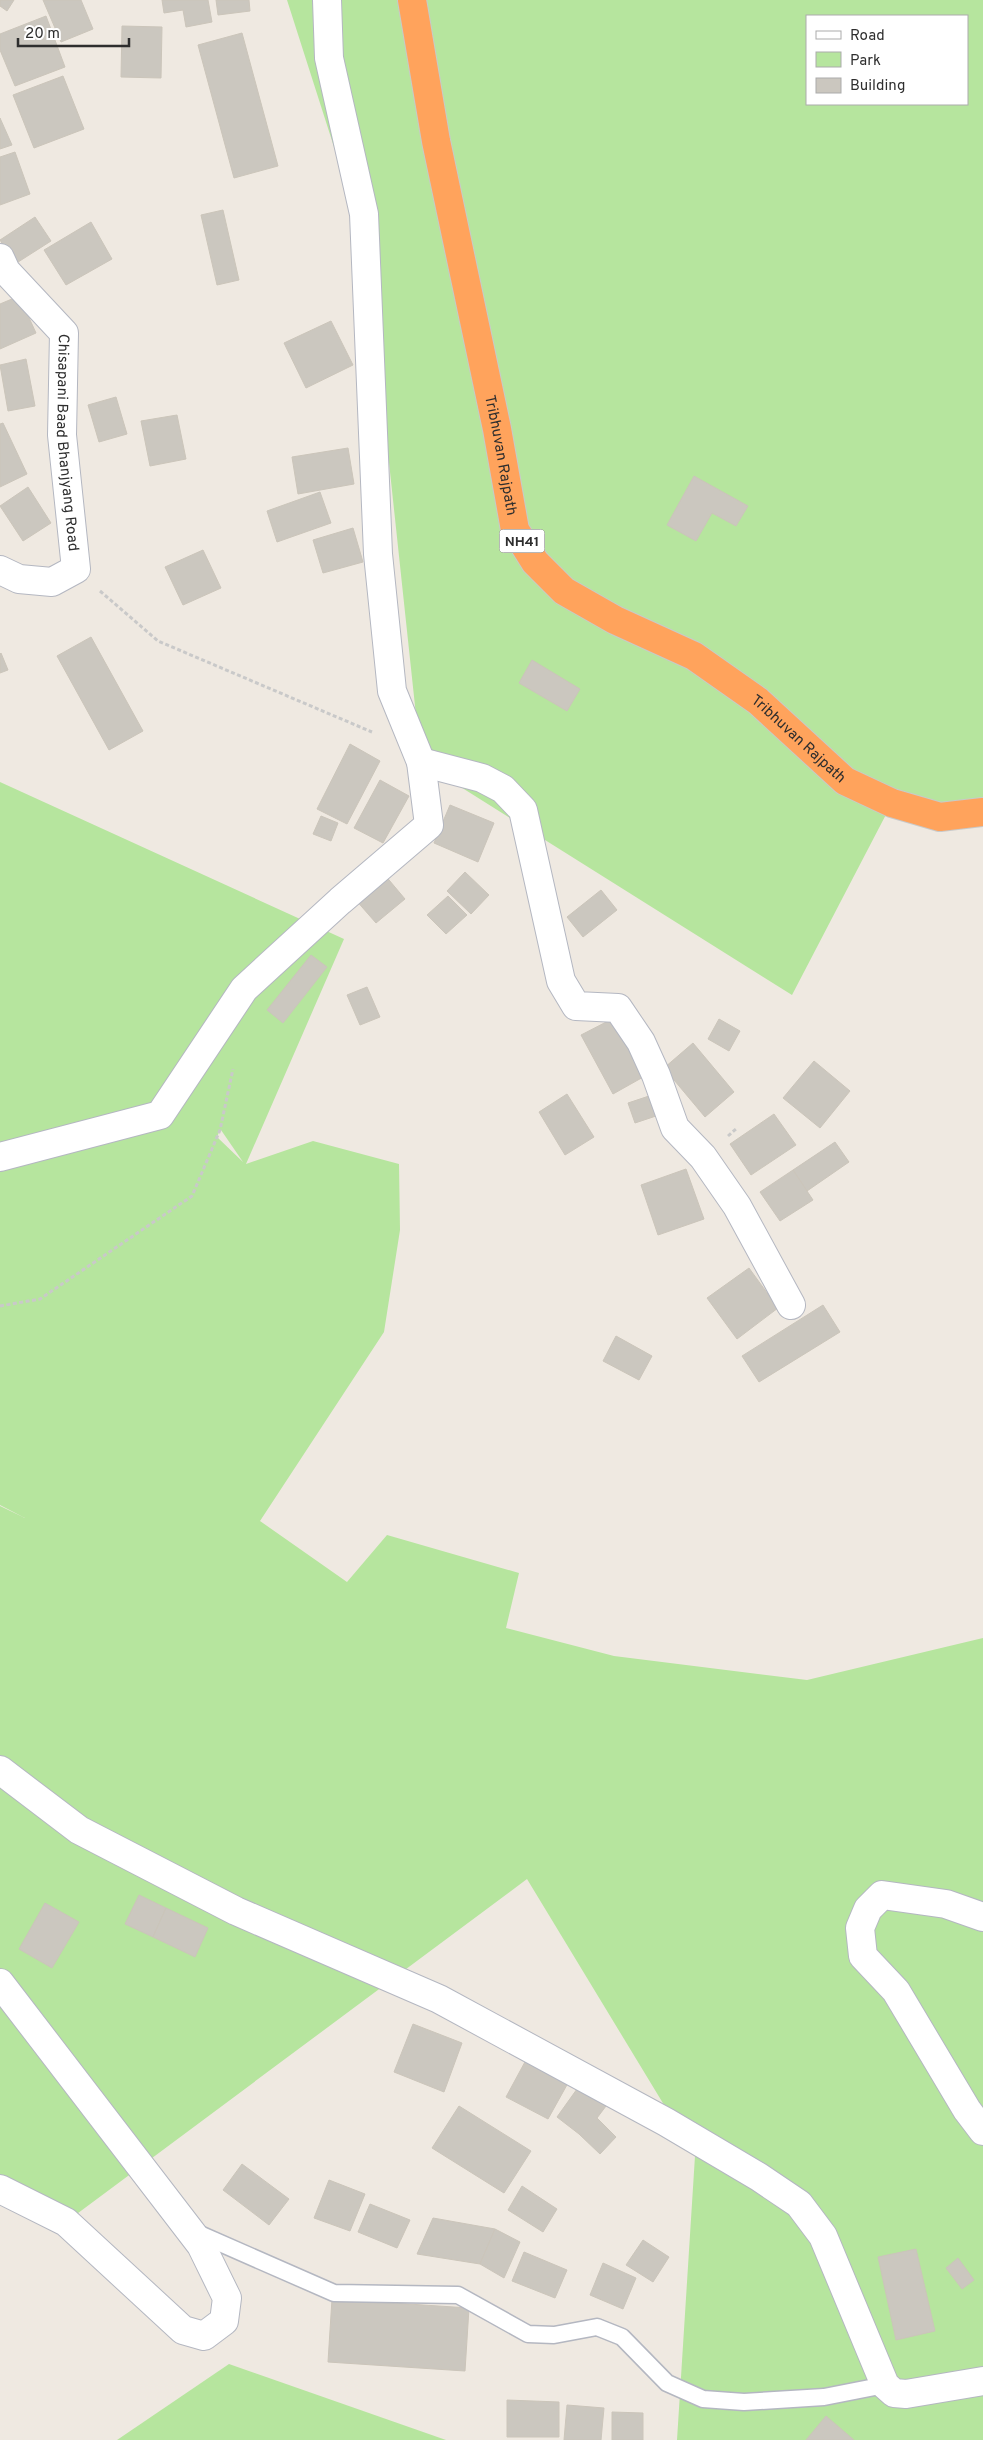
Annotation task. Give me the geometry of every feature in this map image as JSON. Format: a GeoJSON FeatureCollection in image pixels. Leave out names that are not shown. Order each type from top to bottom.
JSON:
{"type":"FeatureCollection","features":[{"type":"Feature","properties":{"kind":"highway","name":"Tribhuvan Rajpath"},"geometry":{"type":"LineString","coordinates":[[412,0],[436,141],[497,429],[515,530],[535,562],[564,592],[616,620],[694,656],[758,701],[845,781],[892,803],[940,817],[983,812]]}},
{"type":"Feature","properties":{"kind":"street"},"geometry":{"type":"LineString","coordinates":[[0,1157],[160,1116],[244,989],[340,901],[429,825],[421,762],[392,691],[378,554],[364,214],[328,58],[327,0]]}},
{"type":"Feature","properties":{"kind":"street","name":"Chisapani Baad Bhanjyang Road"},"geometry":{"type":"LineString","coordinates":[[0,258],[6,271],[64,333],[62,435],[76,569],[52,582],[19,579],[0,570]]}},
{"type":"Feature","properties":{"kind":"street"},"geometry":{"type":"LineString","coordinates":[[421,762],[482,778],[503,789],[523,810],[561,981],[576,1006],[618,1008],[641,1042],[656,1075],[675,1128],[702,1157],[738,1206],[791,1305]]}},
{"type":"Feature","properties":{"kind":"street"},"geometry":{"type":"LineString","coordinates":[[0,1770],[79,1830],[236,1911],[439,1999],[666,2122],[759,2177],[799,2204],[824,2236],[885,2385],[894,2393],[906,2394],[983,2381]]}},
{"type":"Feature","properties":{"kind":"street"},"geometry":{"type":"LineString","coordinates":[[983,1917],[946,1904],[882,1895],[868,1909],[860,1928],[863,1956],[896,1991],[967,2110],[983,2131]]}},
{"type":"Feature","properties":{"kind":"street"},"geometry":{"type":"LineString","coordinates":[[0,1983],[201,2246],[227,2298],[224,2322],[204,2336],[183,2330],[66,2222],[0,2189]]}},
{"type":"Feature","properties":{"kind":"lane"},"geometry":{"type":"LineString","coordinates":[[188,2230],[334,2293],[458,2295],[528,2334],[554,2335],[598,2327],[622,2337],[667,2383],[703,2399],[744,2402],[814,2397],[885,2385]]}},
{"type":"Feature","properties":{"kind":"path"},"geometry":{"type":"LineString","coordinates":[[76,569],[158,642],[376,735]]}},
{"type":"Feature","properties":{"kind":"path"},"geometry":{"type":"LineString","coordinates":[[0,1306],[40,1299],[192,1196],[220,1130],[234,1062]]}},
{"type":"Feature","properties":{"kind":"green space"},"geometry":{"type":"Polygon","coordinates":[[[287,0],[983,0],[983,812],[892,803],[792,995],[421,762],[366,247],[287,0]]]}},
{"type":"Feature","properties":{"kind":"green space"},"geometry":{"type":"Polygon","coordinates":[[[0,782],[344,939],[246,1164],[313,1141],[399,1164],[400,1230],[384,1332],[260,1521],[347,1582],[387,1535],[519,1573],[506,1628],[614,1656],[807,1680],[983,1638],[983,2440],[677,2440],[695,2156],[527,1879],[66,2222],[0,2189],[0,1506],[25,1518],[0,1505],[0,782]],[[221,1130],[217,1137],[243,1162],[221,1130]]]}},
{"type":"Feature","properties":{"kind":"green space"},"geometry":{"type":"Polygon","coordinates":[[[229,2364],[446,2440],[117,2440],[229,2364]]]}},
{"type":"Feature","properties":{"kind":"building"},"geometry":{"type":"Polygon","coordinates":[[[0,0],[14,0],[7,11],[0,6],[0,0]]]}},
{"type":"Feature","properties":{"kind":"building"},"geometry":{"type":"Polygon","coordinates":[[[43,0],[81,0],[93,29],[61,42],[43,0]]]}},
{"type":"Feature","properties":{"kind":"building"},"geometry":{"type":"Polygon","coordinates":[[[162,0],[208,0],[212,22],[186,27],[183,10],[164,13],[162,0]]]}},
{"type":"Feature","properties":{"kind":"building"},"geometry":{"type":"Polygon","coordinates":[[[216,0],[249,0],[250,11],[218,15],[216,0]]]}},
{"type":"Feature","properties":{"kind":"building"},"geometry":{"type":"Polygon","coordinates":[[[46,16],[65,67],[15,86],[0,50],[0,34],[46,16]]]}},
{"type":"Feature","properties":{"kind":"building"},"geometry":{"type":"Polygon","coordinates":[[[122,26],[162,27],[161,78],[121,77],[122,26]]]}},
{"type":"Feature","properties":{"kind":"building"},"geometry":{"type":"Polygon","coordinates":[[[242,33],[278,166],[234,178],[198,45],[242,33]]]}},
{"type":"Feature","properties":{"kind":"building"},"geometry":{"type":"Polygon","coordinates":[[[63,76],[84,129],[34,148],[13,95],[63,76]]]}},
{"type":"Feature","properties":{"kind":"building"},"geometry":{"type":"Polygon","coordinates":[[[0,118],[12,145],[0,149],[0,118]]]}},
{"type":"Feature","properties":{"kind":"building"},"geometry":{"type":"Polygon","coordinates":[[[15,152],[30,194],[0,205],[0,157],[15,152]]]}},
{"type":"Feature","properties":{"kind":"building"},"geometry":{"type":"Polygon","coordinates":[[[223,210],[239,280],[217,285],[201,215],[223,210]]]}},
{"type":"Feature","properties":{"kind":"building"},"geometry":{"type":"Polygon","coordinates":[[[35,217],[51,241],[15,264],[0,240],[35,217]]]}},
{"type":"Feature","properties":{"kind":"building"},"geometry":{"type":"Polygon","coordinates":[[[91,222],[112,259],[66,285],[44,250],[91,222]]]}},
{"type":"Feature","properties":{"kind":"building"},"geometry":{"type":"Polygon","coordinates":[[[19,296],[36,333],[0,349],[0,304],[19,296]]]}},
{"type":"Feature","properties":{"kind":"building"},"geometry":{"type":"Polygon","coordinates":[[[331,321],[353,365],[306,388],[284,343],[331,321]]]}},
{"type":"Feature","properties":{"kind":"building"},"geometry":{"type":"Polygon","coordinates":[[[26,359],[35,406],[8,411],[0,365],[26,359]]]}},
{"type":"Feature","properties":{"kind":"building"},"geometry":{"type":"Polygon","coordinates":[[[116,397],[127,434],[99,442],[88,405],[116,397]]]}},
{"type":"Feature","properties":{"kind":"building"},"geometry":{"type":"Polygon","coordinates":[[[177,415],[186,459],[150,466],[141,421],[177,415]]]}},
{"type":"Feature","properties":{"kind":"building"},"geometry":{"type":"Polygon","coordinates":[[[3,423],[27,474],[0,487],[0,424],[3,423]]]}},
{"type":"Feature","properties":{"kind":"building"},"geometry":{"type":"Polygon","coordinates":[[[348,448],[354,484],[298,494],[292,457],[348,448]]]}},
{"type":"Feature","properties":{"kind":"building"},"geometry":{"type":"Polygon","coordinates":[[[694,476],[748,506],[736,526],[712,513],[696,541],[667,525],[694,476]]]}},
{"type":"Feature","properties":{"kind":"building"},"geometry":{"type":"Polygon","coordinates":[[[28,487],[51,523],[23,541],[0,506],[28,487]]]}},
{"type":"Feature","properties":{"kind":"building"},"geometry":{"type":"Polygon","coordinates":[[[320,492],[331,523],[277,542],[267,511],[320,492]]]}},
{"type":"Feature","properties":{"kind":"building"},"geometry":{"type":"Polygon","coordinates":[[[353,528],[363,562],[323,573],[313,540],[353,528]]]}},
{"type":"Feature","properties":{"kind":"building"},"geometry":{"type":"Polygon","coordinates":[[[203,550],[221,588],[183,605],[165,567],[203,550]]]}},
{"type":"Feature","properties":{"kind":"building"},"geometry":{"type":"Polygon","coordinates":[[[91,637],[143,731],[109,750],[57,656],[91,637]]]}},
{"type":"Feature","properties":{"kind":"building"},"geometry":{"type":"Polygon","coordinates":[[[0,654],[8,670],[0,673],[0,654]]]}},
{"type":"Feature","properties":{"kind":"building"},"geometry":{"type":"Polygon","coordinates":[[[532,660],[580,689],[567,711],[519,683],[532,660]]]}},
{"type":"Feature","properties":{"kind":"building"},"geometry":{"type":"Polygon","coordinates":[[[350,744],[380,761],[347,824],[317,809],[350,744]]]}},
{"type":"Feature","properties":{"kind":"building"},"geometry":{"type":"Polygon","coordinates":[[[380,780],[409,796],[383,843],[354,828],[380,780]]]}},
{"type":"Feature","properties":{"kind":"building"},"geometry":{"type":"Polygon","coordinates":[[[450,805],[494,823],[478,862],[434,843],[450,805]]]}},
{"type":"Feature","properties":{"kind":"building"},"geometry":{"type":"Polygon","coordinates":[[[321,816],[338,823],[331,841],[313,834],[321,816]]]}},
{"type":"Feature","properties":{"kind":"building"},"geometry":{"type":"Polygon","coordinates":[[[465,872],[489,895],[471,914],[447,891],[465,872]]]}},
{"type":"Feature","properties":{"kind":"building"},"geometry":{"type":"Polygon","coordinates":[[[384,874],[405,899],[376,923],[355,899],[384,874]]]}},
{"type":"Feature","properties":{"kind":"building"},"geometry":{"type":"Polygon","coordinates":[[[601,890],[617,910],[583,937],[567,917],[601,890]]]}},
{"type":"Feature","properties":{"kind":"building"},"geometry":{"type":"Polygon","coordinates":[[[448,896],[467,915],[446,934],[427,915],[448,896]]]}},
{"type":"Feature","properties":{"kind":"building"},"geometry":{"type":"Polygon","coordinates":[[[311,955],[327,967],[283,1023],[267,1010],[311,955]]]}},
{"type":"Feature","properties":{"kind":"building"},"geometry":{"type":"Polygon","coordinates":[[[367,987],[380,1017],[360,1025],[347,995],[367,987]]]}},
{"type":"Feature","properties":{"kind":"building"},"geometry":{"type":"Polygon","coordinates":[[[614,1018],[645,1076],[613,1094],[581,1035],[614,1018]]]}},
{"type":"Feature","properties":{"kind":"building"},"geometry":{"type":"Polygon","coordinates":[[[719,1019],[740,1031],[729,1051],[708,1039],[719,1019]]]}},
{"type":"Feature","properties":{"kind":"building"},"geometry":{"type":"Polygon","coordinates":[[[693,1043],[734,1092],[705,1117],[664,1068],[693,1043]]]}},
{"type":"Feature","properties":{"kind":"building"},"geometry":{"type":"Polygon","coordinates":[[[814,1061],[850,1091],[820,1128],[783,1098],[814,1061]]]}},
{"type":"Feature","properties":{"kind":"building"},"geometry":{"type":"Polygon","coordinates":[[[567,1094],[594,1137],[565,1155],[539,1112],[567,1094]]]}},
{"type":"Feature","properties":{"kind":"building"},"geometry":{"type":"Polygon","coordinates":[[[649,1096],[656,1116],[635,1123],[628,1103],[649,1096]]]}},
{"type":"Feature","properties":{"kind":"building"},"geometry":{"type":"Polygon","coordinates":[[[774,1114],[796,1145],[751,1175],[730,1144],[774,1114]]]}},
{"type":"Feature","properties":{"kind":"building"},"geometry":{"type":"Polygon","coordinates":[[[835,1142],[849,1162],[807,1191],[793,1170],[835,1142]]]}},
{"type":"Feature","properties":{"kind":"building"},"geometry":{"type":"Polygon","coordinates":[[[686,1169],[704,1219],[658,1235],[641,1185],[686,1169]]]}},
{"type":"Feature","properties":{"kind":"building"},"geometry":{"type":"Polygon","coordinates":[[[793,1170],[813,1200],[780,1221],[760,1192],[793,1170]]]}},
{"type":"Feature","properties":{"kind":"building"},"geometry":{"type":"Polygon","coordinates":[[[749,1268],[778,1308],[737,1339],[707,1298],[749,1268]]]}},
{"type":"Feature","properties":{"kind":"building"},"geometry":{"type":"Polygon","coordinates":[[[823,1305],[840,1332],[759,1382],[742,1356],[823,1305]]]}},
{"type":"Feature","properties":{"kind":"building"},"geometry":{"type":"Polygon","coordinates":[[[616,1336],[652,1356],[639,1380],[603,1361],[616,1336]]]}},
{"type":"Feature","properties":{"kind":"building"},"geometry":{"type":"Polygon","coordinates":[[[139,1895],[166,1908],[153,1937],[125,1924],[139,1895]]]}},
{"type":"Feature","properties":{"kind":"building"},"geometry":{"type":"Polygon","coordinates":[[[45,1903],[79,1922],[52,1968],[19,1949],[45,1903]]]}},
{"type":"Feature","properties":{"kind":"building"},"geometry":{"type":"Polygon","coordinates":[[[166,1908],[208,1928],[195,1957],[153,1937],[166,1908]]]}},
{"type":"Feature","properties":{"kind":"building"},"geometry":{"type":"Polygon","coordinates":[[[413,2024],[462,2043],[444,2092],[394,2072],[413,2024]]]}},
{"type":"Feature","properties":{"kind":"building"},"geometry":{"type":"Polygon","coordinates":[[[526,2060],[568,2083],[548,2119],[506,2097],[526,2060]]]}},
{"type":"Feature","properties":{"kind":"building"},"geometry":{"type":"Polygon","coordinates":[[[582,2082],[609,2102],[597,2118],[616,2137],[600,2154],[557,2117],[582,2082]]]}},
{"type":"Feature","properties":{"kind":"building"},"geometry":{"type":"Polygon","coordinates":[[[459,2106],[531,2151],[504,2193],[432,2148],[459,2106]]]}},
{"type":"Feature","properties":{"kind":"building"},"geometry":{"type":"Polygon","coordinates":[[[242,2164],[289,2199],[269,2225],[223,2190],[242,2164]]]}},
{"type":"Feature","properties":{"kind":"building"},"geometry":{"type":"Polygon","coordinates":[[[329,2180],[365,2194],[350,2231],[314,2218],[329,2180]]]}},
{"type":"Feature","properties":{"kind":"building"},"geometry":{"type":"Polygon","coordinates":[[[522,2186],[557,2209],[543,2232],[508,2210],[522,2186]]]}},
{"type":"Feature","properties":{"kind":"building"},"geometry":{"type":"Polygon","coordinates":[[[370,2204],[410,2220],[397,2248],[358,2232],[370,2204]]]}},
{"type":"Feature","properties":{"kind":"building"},"geometry":{"type":"Polygon","coordinates":[[[433,2218],[495,2229],[480,2264],[417,2254],[433,2218]]]}},
{"type":"Feature","properties":{"kind":"building"},"geometry":{"type":"Polygon","coordinates":[[[495,2229],[520,2242],[504,2278],[480,2264],[495,2229]]]}},
{"type":"Feature","properties":{"kind":"building"},"geometry":{"type":"Polygon","coordinates":[[[643,2240],[669,2257],[653,2282],[626,2265],[643,2240]]]}},
{"type":"Feature","properties":{"kind":"building"},"geometry":{"type":"Polygon","coordinates":[[[916,2249],[935,2331],[896,2340],[878,2257],[916,2249]]]}},
{"type":"Feature","properties":{"kind":"building"},"geometry":{"type":"Polygon","coordinates":[[[524,2252],[567,2270],[555,2298],[512,2281],[524,2252]]]}},
{"type":"Feature","properties":{"kind":"building"},"geometry":{"type":"Polygon","coordinates":[[[958,2258],[974,2280],[962,2289],[946,2268],[958,2258]]]}},
{"type":"Feature","properties":{"kind":"building"},"geometry":{"type":"Polygon","coordinates":[[[603,2263],[636,2278],[623,2309],[590,2295],[603,2263]]]}},
{"type":"Feature","properties":{"kind":"building"},"geometry":{"type":"Polygon","coordinates":[[[332,2299],[469,2308],[465,2371],[328,2362],[332,2299]]]}},
{"type":"Feature","properties":{"kind":"building"},"geometry":{"type":"Polygon","coordinates":[[[507,2400],[559,2402],[559,2437],[507,2437],[507,2400]]]}},
{"type":"Feature","properties":{"kind":"building"},"geometry":{"type":"Polygon","coordinates":[[[567,2405],[604,2408],[601,2440],[564,2440],[567,2405]]]}},
{"type":"Feature","properties":{"kind":"building"},"geometry":{"type":"Polygon","coordinates":[[[612,2412],[643,2413],[643,2440],[612,2440],[612,2412]]]}},
{"type":"Feature","properties":{"kind":"building"},"geometry":{"type":"Polygon","coordinates":[[[826,2416],[854,2440],[806,2440],[826,2416]]]}}]}
